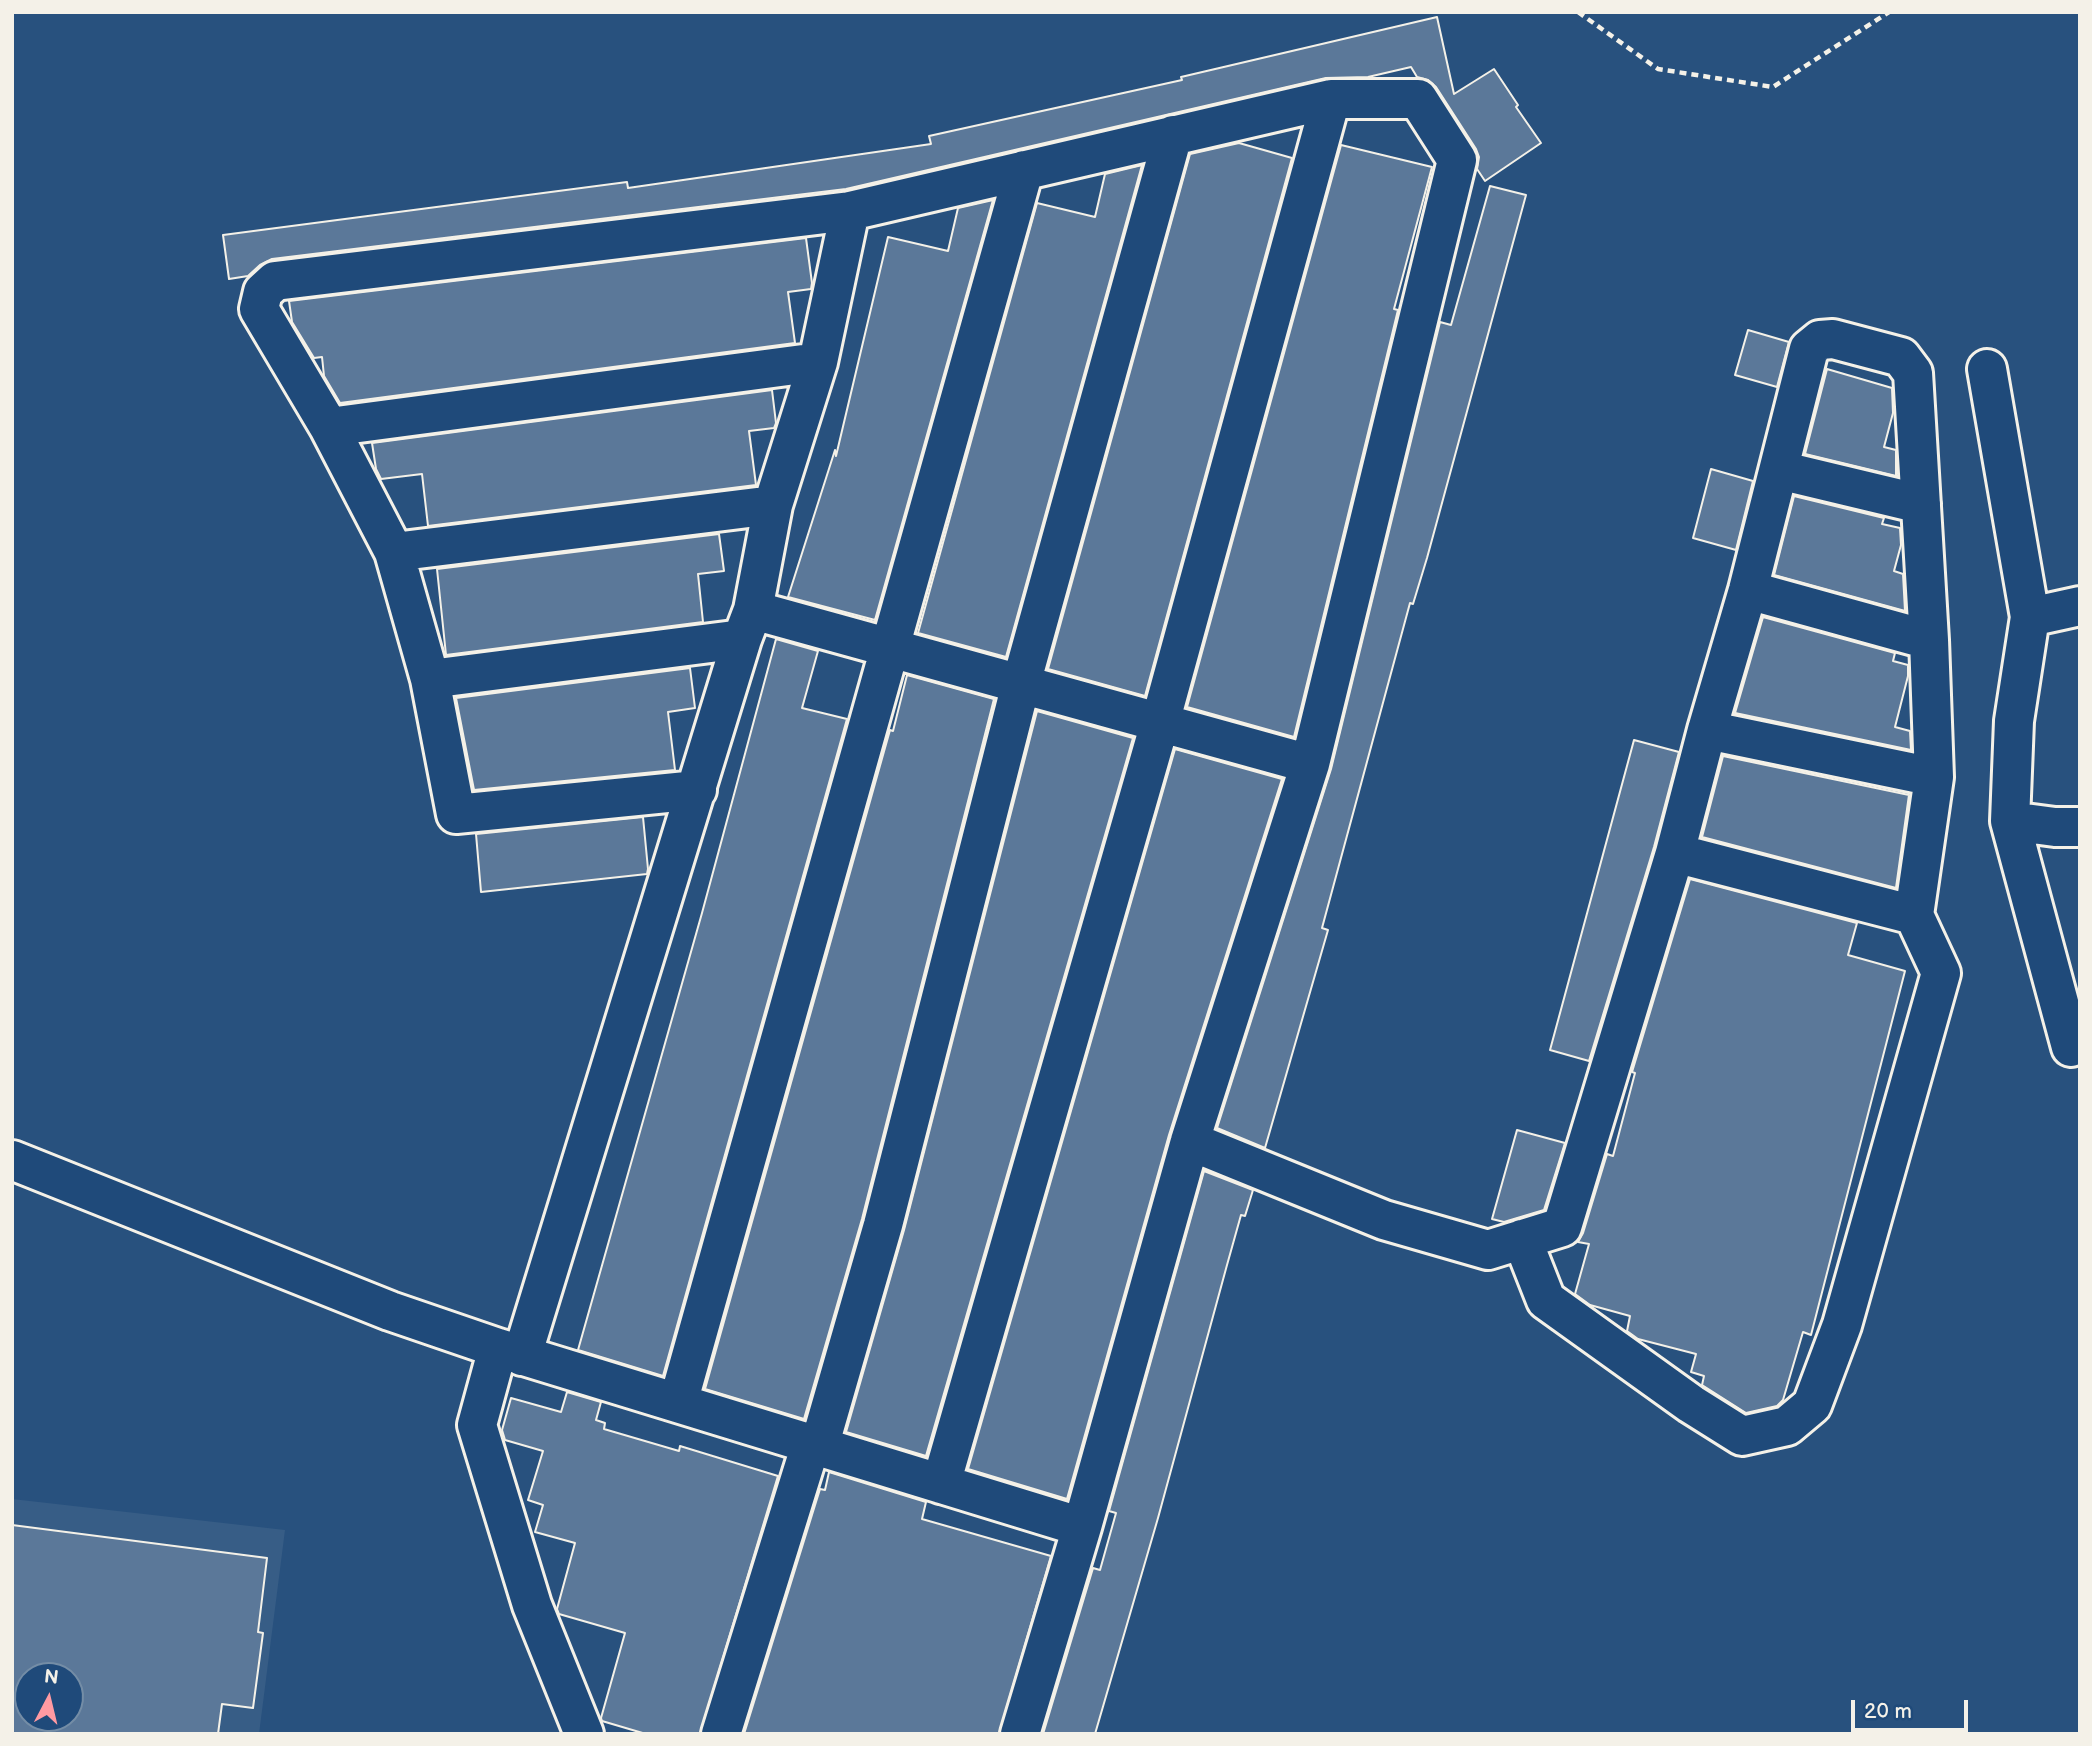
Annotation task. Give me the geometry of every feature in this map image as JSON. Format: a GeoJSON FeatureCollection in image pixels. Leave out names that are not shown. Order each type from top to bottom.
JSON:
{"type":"FeatureCollection","features":[{"type":"Feature","properties":{"kind":"street"},"geometry":{"type":"LineString","coordinates":[[941,1484],[1160,723],[1331,99]]}},
{"type":"Feature","properties":{"kind":"street"},"geometry":{"type":"LineString","coordinates":[[697,790],[456,814],[430,678],[394,552],[329,427],[259,309],[263,292],[275,281],[850,211],[1331,99],[1418,99],[1457,160],[1310,764],[1190,1141],[1082,1527],[1020,1734]]}},
{"type":"Feature","properties":{"kind":"street"},"geometry":{"type":"LineString","coordinates":[[721,1734],[883,1225],[1021,684],[1174,135]]}},
{"type":"Feature","properties":{"kind":"street"},"geometry":{"type":"LineString","coordinates":[[678,1403],[1024,170]]}},
{"type":"Feature","properties":{"kind":"street"},"geometry":{"type":"LineString","coordinates":[[584,1734],[532,1605],[477,1425],[510,1352],[697,790],[747,625],[774,505],[818,362],[850,211]]}},
{"type":"Feature","properties":{"kind":"street"},"geometry":{"type":"LineString","coordinates":[[1190,1141],[1397,1224],[1488,1250],[1562,1227],[1675,853],[1748,590],[1809,349],[1820,340],[1833,339],[1901,357],[1913,373],[1929,640],[1934,777],[1914,915],[1941,973],[1842,1325],[1812,1405],[1787,1426],[1742,1436],[1691,1404],[1546,1300],[1522,1240]]}},
{"type":"Feature","properties":{"kind":"street"},"geometry":{"type":"LineString","coordinates":[[329,427],[818,362]]}},
{"type":"Feature","properties":{"kind":"street"},"geometry":{"type":"LineString","coordinates":[[1987,369],[2030,617],[2014,721],[2010,821],[2071,1047]]}},
{"type":"Feature","properties":{"kind":"street"},"geometry":{"type":"LineString","coordinates":[[1779,470],[1921,504]]}},
{"type":"Feature","properties":{"kind":"street"},"geometry":{"type":"LineString","coordinates":[[394,552],[774,505]]}},
{"type":"Feature","properties":{"kind":"street"},"geometry":{"type":"LineString","coordinates":[[1748,590],[1929,640]]}},
{"type":"Feature","properties":{"kind":"street"},"geometry":{"type":"LineString","coordinates":[[2030,617],[2080,606]]}},
{"type":"Feature","properties":{"kind":"street"},"geometry":{"type":"LineString","coordinates":[[430,678],[747,625],[891,649],[1310,764]]}},
{"type":"Feature","properties":{"kind":"street"},"geometry":{"type":"LineString","coordinates":[[1707,730],[1934,777]]}},
{"type":"Feature","properties":{"kind":"street"},"geometry":{"type":"LineString","coordinates":[[2010,821],[2055,827],[2080,827]]}},
{"type":"Feature","properties":{"kind":"street"},"geometry":{"type":"LineString","coordinates":[[1675,853],[1914,915]]}},
{"type":"Feature","properties":{"kind":"street"},"geometry":{"type":"LineString","coordinates":[[12,1160],[390,1311],[510,1352],[1082,1527]]}},
{"type":"Feature","properties":{"kind":"path"},"geometry":{"type":"LineString","coordinates":[[1578,12],[1658,69],[1773,87],[1889,12]]}},
{"type":"Feature","properties":{"kind":"shaded area"},"geometry":{"type":"Polygon","coordinates":[[[12,1499],[285,1530],[259,1734],[12,1734],[12,1499]]]}},
{"type":"Feature","properties":{"kind":"building"},"geometry":{"type":"Polygon","coordinates":[[[1437,17],[1454,94],[1494,69],[1541,143],[1485,181],[1477,169],[1479,157],[1476,149],[1436,87],[1428,80],[1417,77],[1411,67],[1368,77],[1326,78],[846,189],[272,259],[248,276],[229,279],[223,235],[627,182],[628,188],[931,144],[929,136],[1182,80],[1181,77],[1437,17]]]}},
{"type":"Feature","properties":{"kind":"building"},"geometry":{"type":"Polygon","coordinates":[[[1239,143],[1292,158],[1145,696],[1048,669],[1190,154],[1239,143]]]}},
{"type":"Feature","properties":{"kind":"building"},"geometry":{"type":"Polygon","coordinates":[[[1341,145],[1432,167],[1394,309],[1398,310],[1294,737],[1187,707],[1341,145]]]}},
{"type":"Feature","properties":{"kind":"building"},"geometry":{"type":"Polygon","coordinates":[[[1142,165],[1006,657],[918,633],[1037,203],[1095,217],[1105,174],[1142,165]]]}},
{"type":"Feature","properties":{"kind":"building"},"geometry":{"type":"Polygon","coordinates":[[[1490,186],[1526,195],[1427,558],[1413,604],[1410,603],[1322,928],[1328,930],[1265,1148],[1217,1128],[1331,769],[1440,322],[1451,325],[1490,186]]]}},
{"type":"Feature","properties":{"kind":"building"},"geometry":{"type":"Polygon","coordinates":[[[993,200],[875,620],[788,597],[835,450],[836,456],[888,237],[948,251],[958,208],[993,200]]]}},
{"type":"Feature","properties":{"kind":"building"},"geometry":{"type":"Polygon","coordinates":[[[806,238],[811,289],[788,292],[795,343],[340,403],[324,376],[322,357],[314,358],[292,322],[289,301],[806,238]]]}},
{"type":"Feature","properties":{"kind":"building"},"geometry":{"type":"Polygon","coordinates":[[[1748,330],[1789,342],[1777,387],[1735,375],[1748,330]]]}},
{"type":"Feature","properties":{"kind":"building"},"geometry":{"type":"Polygon","coordinates":[[[1827,369],[1892,388],[1893,413],[1884,447],[1896,450],[1896,476],[1805,454],[1827,369]]]}},
{"type":"Feature","properties":{"kind":"building"},"geometry":{"type":"Polygon","coordinates":[[[772,390],[776,423],[774,428],[749,431],[756,485],[428,526],[422,474],[381,479],[376,469],[372,443],[772,390]]]}},
{"type":"Feature","properties":{"kind":"building"},"geometry":{"type":"Polygon","coordinates":[[[1711,469],[1753,481],[1736,550],[1693,538],[1711,469]]]}},
{"type":"Feature","properties":{"kind":"building"},"geometry":{"type":"Polygon","coordinates":[[[1794,496],[1884,518],[1882,524],[1900,528],[1901,545],[1894,571],[1903,574],[1905,611],[1774,575],[1794,496]]]}},
{"type":"Feature","properties":{"kind":"building"},"geometry":{"type":"Polygon","coordinates":[[[719,534],[724,571],[698,574],[703,622],[446,655],[437,569],[719,534]]]}},
{"type":"Feature","properties":{"kind":"building"},"geometry":{"type":"Polygon","coordinates":[[[1763,617],[1895,653],[1893,661],[1908,665],[1908,676],[1895,727],[1910,731],[1911,750],[1735,713],[1763,617]]]}},
{"type":"Feature","properties":{"kind":"building"},"geometry":{"type":"Polygon","coordinates":[[[776,639],[818,651],[802,708],[847,719],[663,1376],[578,1350],[702,913],[776,639]]]}},
{"type":"Feature","properties":{"kind":"building"},"geometry":{"type":"Polygon","coordinates":[[[690,668],[695,708],[668,712],[675,770],[474,790],[456,698],[690,668]]]}},
{"type":"Feature","properties":{"kind":"building"},"geometry":{"type":"Polygon","coordinates":[[[907,675],[994,699],[862,1219],[804,1419],[705,1389],[907,675]]]}},
{"type":"Feature","properties":{"kind":"building"},"geometry":{"type":"Polygon","coordinates":[[[1037,711],[1133,738],[926,1456],[846,1432],[904,1230],[1037,711]]]}},
{"type":"Feature","properties":{"kind":"building"},"geometry":{"type":"Polygon","coordinates":[[[1634,740],[1679,752],[1654,847],[1589,1061],[1550,1050],[1634,740]]]}},
{"type":"Feature","properties":{"kind":"building"},"geometry":{"type":"Polygon","coordinates":[[[1175,749],[1282,779],[1169,1135],[1067,1499],[968,1469],[1175,749]]]}},
{"type":"Feature","properties":{"kind":"building"},"geometry":{"type":"Polygon","coordinates":[[[1723,756],[1909,795],[1896,888],[1702,837],[1723,756]]]}},
{"type":"Feature","properties":{"kind":"building"},"geometry":{"type":"Polygon","coordinates":[[[643,817],[647,874],[481,892],[476,834],[643,817]]]}},
{"type":"Feature","properties":{"kind":"building"},"geometry":{"type":"Polygon","coordinates":[[[1690,879],[1857,923],[1848,955],[1905,971],[1811,1335],[1803,1332],[1783,1400],[1777,1406],[1746,1413],[1702,1385],[1704,1376],[1691,1372],[1696,1354],[1638,1339],[1627,1331],[1630,1316],[1590,1305],[1575,1294],[1589,1244],[1578,1242],[1607,1154],[1613,1156],[1635,1073],[1632,1072],[1690,879]]]}},
{"type":"Feature","properties":{"kind":"building"},"geometry":{"type":"Polygon","coordinates":[[[1517,1130],[1565,1143],[1544,1210],[1504,1222],[1492,1219],[1517,1130]]]}},
{"type":"Feature","properties":{"kind":"building"},"geometry":{"type":"Polygon","coordinates":[[[1204,1171],[1253,1190],[1245,1216],[1241,1215],[1158,1518],[1095,1734],[1043,1734],[1093,1568],[1100,1570],[1116,1513],[1109,1511],[1204,1171]]]}},
{"type":"Feature","properties":{"kind":"building"},"geometry":{"type":"Polygon","coordinates":[[[567,1392],[601,1402],[596,1420],[605,1423],[604,1429],[679,1451],[680,1446],[778,1476],[700,1734],[646,1734],[602,1721],[625,1633],[559,1614],[557,1609],[575,1543],[535,1532],[543,1505],[528,1500],[543,1451],[505,1440],[502,1430],[511,1398],[561,1412],[567,1392]]]}},
{"type":"Feature","properties":{"kind":"building"},"geometry":{"type":"Polygon","coordinates":[[[829,1472],[926,1502],[922,1519],[1051,1556],[999,1734],[744,1734],[820,1489],[825,1490],[829,1472]]]}},
{"type":"Feature","properties":{"kind":"building"},"geometry":{"type":"Polygon","coordinates":[[[12,1525],[267,1558],[258,1632],[263,1633],[253,1708],[222,1704],[218,1734],[12,1734],[12,1525]]]}}]}
